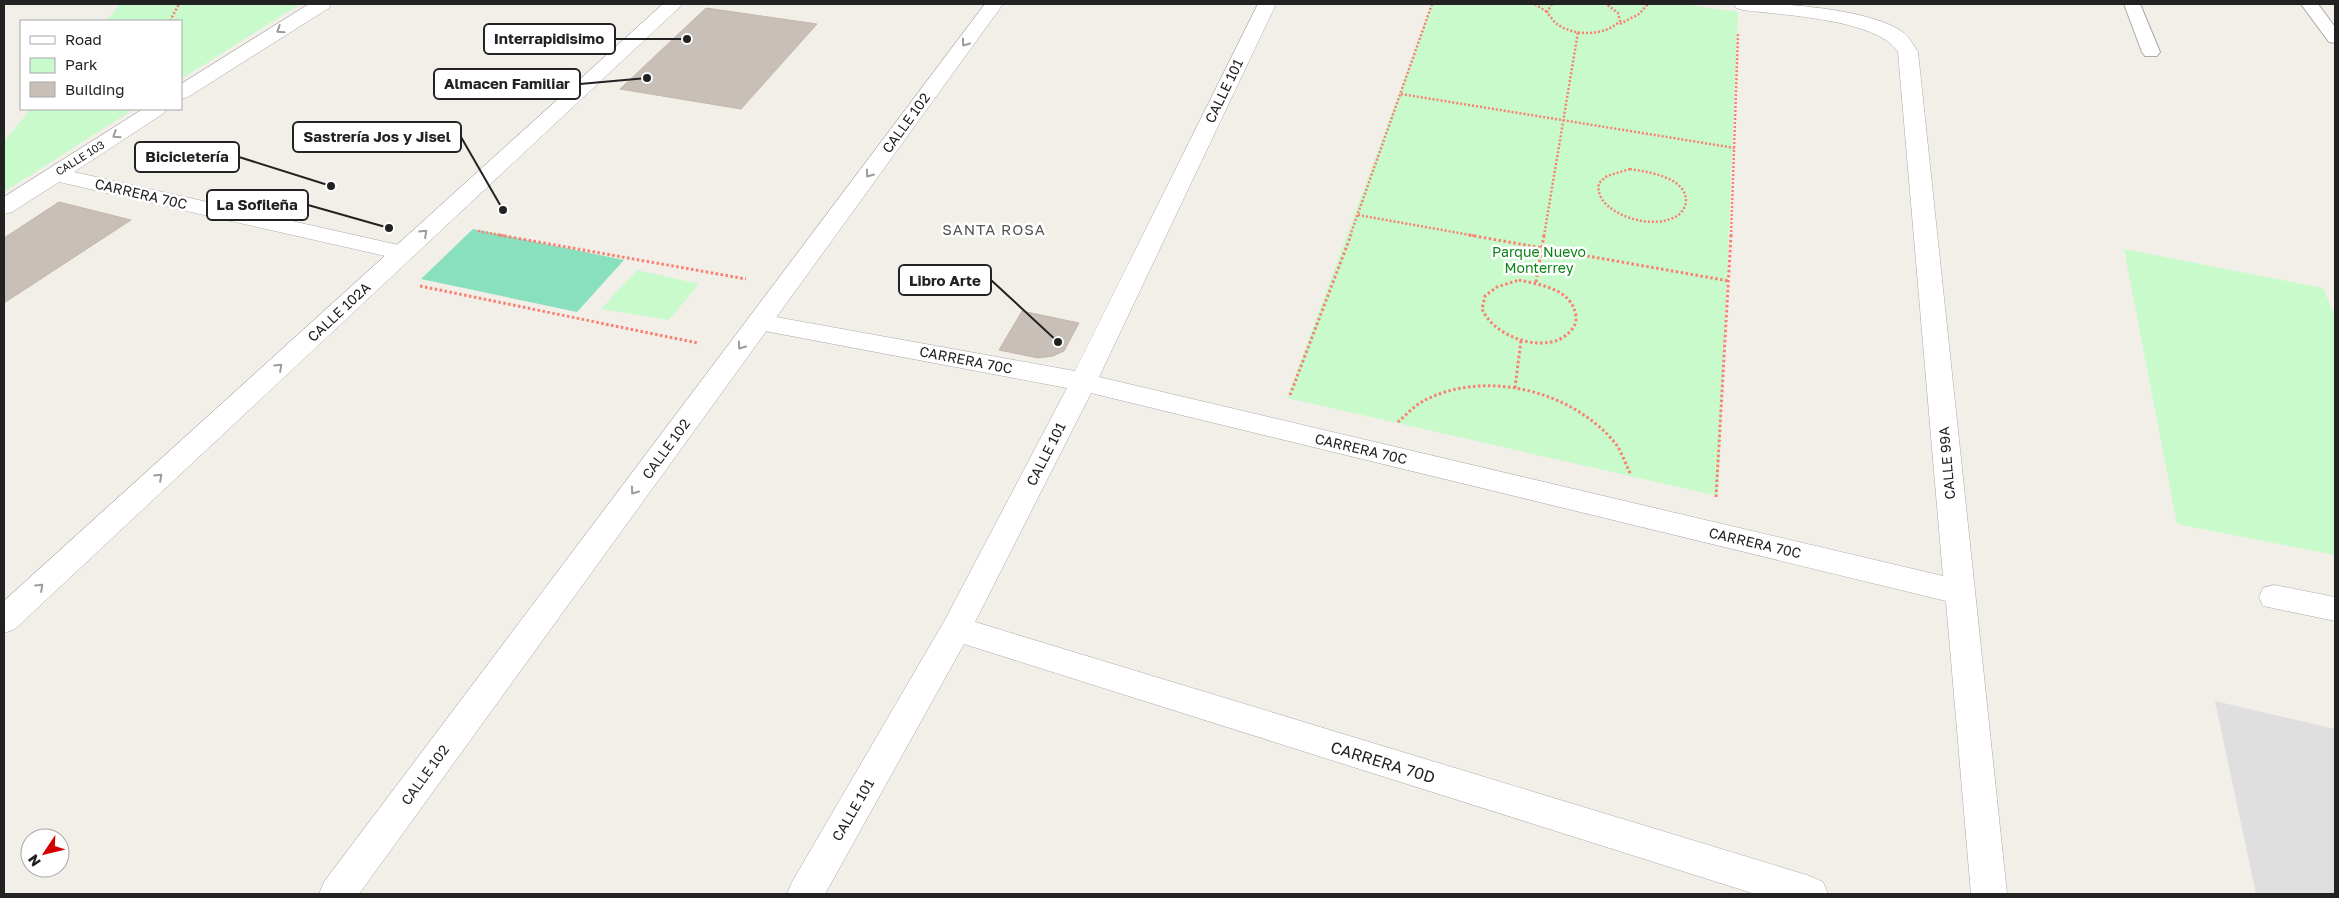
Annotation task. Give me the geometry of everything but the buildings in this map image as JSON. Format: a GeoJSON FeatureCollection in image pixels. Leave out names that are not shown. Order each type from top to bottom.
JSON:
{"type":"FeatureCollection","features":[{"type":"Feature","properties":{"kind":"street"},"geometry":{"type":"LineString","coordinates":[[182,92],[322,4]]}},
{"type":"Feature","properties":{"kind":"street","name":"CALLE 102A"},"geometry":{"type":"LineString","coordinates":[[4,620],[674,4]]}},
{"type":"Feature","properties":{"kind":"street","name":"CALLE 102"},"geometry":{"type":"LineString","coordinates":[[337,894],[994,4]]}},
{"type":"Feature","properties":{"kind":"street","name":"CALLE 101"},"geometry":{"type":"LineString","coordinates":[[806,894],[956,629],[1083,382],[1267,4]]}},
{"type":"Feature","properties":{"kind":"street","name":"CALLE 99A"},"geometry":{"type":"LineString","coordinates":[[1743,4],[1845,19],[1870,25],[1896,36],[1908,52],[1989,894]]}},
{"type":"Feature","properties":{"kind":"street","name":"CALLE 103"},"geometry":{"type":"LineString","coordinates":[[4,207],[155,110]]}},
{"type":"Feature","properties":{"kind":"street","name":"CARRERA 70C"},"geometry":{"type":"LineString","coordinates":[[54,174],[402,254]]}},
{"type":"Feature","properties":{"kind":"street","name":"CARRERA 70C"},"geometry":{"type":"LineString","coordinates":[[759,322],[1083,382],[1960,592]]}},
{"type":"Feature","properties":{"kind":"street"},"geometry":{"type":"LineString","coordinates":[[2274,597],[2335,609]]}},
{"type":"Feature","properties":{"kind":"street","name":"CARRERA 70D"},"geometry":{"type":"LineString","coordinates":[[956,629],[1810,894]]}},
{"type":"Feature","properties":{"kind":"lane"},"geometry":{"type":"LineString","coordinates":[[2132,4],[2151,52]]}},
{"type":"Feature","properties":{"kind":"lane"},"geometry":{"type":"LineString","coordinates":[[2309,4],[2335,38]]}},
{"type":"Feature","properties":{"kind":"path"},"geometry":{"type":"LineString","coordinates":[[171,20],[179,4]]}},
{"type":"Feature","properties":{"kind":"path"},"geometry":{"type":"LineString","coordinates":[[1278,429],[1358,215],[1432,4]]}},
{"type":"Feature","properties":{"kind":"path"},"geometry":{"type":"LineString","coordinates":[[1535,4],[1547,12],[1550,18],[1557,24],[1578,32],[1603,32],[1638,15],[1648,4]]}},
{"type":"Feature","properties":{"kind":"path"},"geometry":{"type":"LineString","coordinates":[[1547,12],[1552,4]]}},
{"type":"Feature","properties":{"kind":"path"},"geometry":{"type":"LineString","coordinates":[[1606,4],[1618,12],[1621,19],[1619,24]]}},
{"type":"Feature","properties":{"kind":"path"},"geometry":{"type":"LineString","coordinates":[[1716,498],[1729,281],[1739,24]]}},
{"type":"Feature","properties":{"kind":"path"},"geometry":{"type":"LineString","coordinates":[[1536,282],[1578,32]]}},
{"type":"Feature","properties":{"kind":"path"},"geometry":{"type":"LineString","coordinates":[[1401,94],[1735,148]]}},
{"type":"Feature","properties":{"kind":"path"},"geometry":{"type":"LineString","coordinates":[[1630,170],[1661,175],[1674,182],[1683,191],[1686,200],[1684,208],[1678,215],[1667,219],[1652,220],[1622,214],[1606,204],[1598,191],[1604,176],[1630,170]]}},
{"type":"Feature","properties":{"kind":"path"},"geometry":{"type":"LineString","coordinates":[[1358,215],[1729,281]]}},
{"type":"Feature","properties":{"kind":"path"},"geometry":{"type":"LineString","coordinates":[[435,224],[786,286]]}},
{"type":"Feature","properties":{"kind":"path"},"geometry":{"type":"LineString","coordinates":[[376,278],[738,351]]}},
{"type":"Feature","properties":{"kind":"path"},"geometry":{"type":"LineString","coordinates":[[1519,280],[1536,282],[1553,288],[1567,296],[1575,307],[1578,317],[1575,328],[1567,336],[1554,341],[1538,343],[1521,340],[1506,335],[1494,327],[1485,317],[1482,307],[1484,297],[1491,289],[1503,283],[1519,280]]}},
{"type":"Feature","properties":{"kind":"path"},"geometry":{"type":"LineString","coordinates":[[1515,388],[1521,340]]}},
{"type":"Feature","properties":{"kind":"path"},"geometry":{"type":"LineString","coordinates":[[1396,424],[1406,412],[1427,398],[1454,389],[1484,385],[1515,388],[1551,398],[1583,414],[1609,436],[1627,462],[1632,481]]}},
{"type":"Feature","properties":{"kind":"shaded area"},"geometry":{"type":"Polygon","coordinates":[[[2215,701],[2335,729],[2335,894],[2256,894],[2215,701]]]}},
{"type":"Feature","properties":{"kind":"green space"},"geometry":{"type":"Polygon","coordinates":[[[120,4],[300,4],[182,78],[182,20],[107,20],[120,4]]]}},
{"type":"Feature","properties":{"kind":"green space","name":"Parque Nuevo Monterrey"},"geometry":{"type":"Polygon","coordinates":[[[1432,4],[1683,4],[1738,12],[1718,496],[1287,398],[1432,4]]]}},
{"type":"Feature","properties":{"kind":"green space"},"geometry":{"type":"Polygon","coordinates":[[[30,110],[132,110],[4,192],[4,141],[30,110]]]}},
{"type":"Feature","properties":{"kind":"green space"},"geometry":{"type":"Polygon","coordinates":[[[473,229],[624,260],[577,312],[421,279],[473,229]]]}},
{"type":"Feature","properties":{"kind":"green space"},"geometry":{"type":"Polygon","coordinates":[[[2124,249],[2323,288],[2335,317],[2335,555],[2177,524],[2124,249]]]}},
{"type":"Feature","properties":{"kind":"green space"},"geometry":{"type":"Polygon","coordinates":[[[637,270],[699,284],[669,320],[601,309],[637,270]]]}},
{"type":"Feature","properties":{"kind":"place","name":"Interrapidisimo"},"geometry":{"type":"Point","coordinates":[687,39]}},
{"type":"Feature","properties":{"kind":"place","name":"Almacen Familiar"},"geometry":{"type":"Point","coordinates":[647,78]}},
{"type":"Feature","properties":{"kind":"place","name":"Bicicletería"},"geometry":{"type":"Point","coordinates":[331,186]}},
{"type":"Feature","properties":{"kind":"place","name":"Sastrería Jos y Jisel"},"geometry":{"type":"Point","coordinates":[503,210]}},
{"type":"Feature","properties":{"kind":"place","name":"La Sofileña"},"geometry":{"type":"Point","coordinates":[389,228]}},
{"type":"Feature","properties":{"kind":"place","name":"Libro Arte"},"geometry":{"type":"Point","coordinates":[1058,342]}},
{"type":"Feature","properties":{"kind":"district","name":"SANTA ROSA"},"geometry":{"type":"Point","coordinates":[994,230]}}]}
